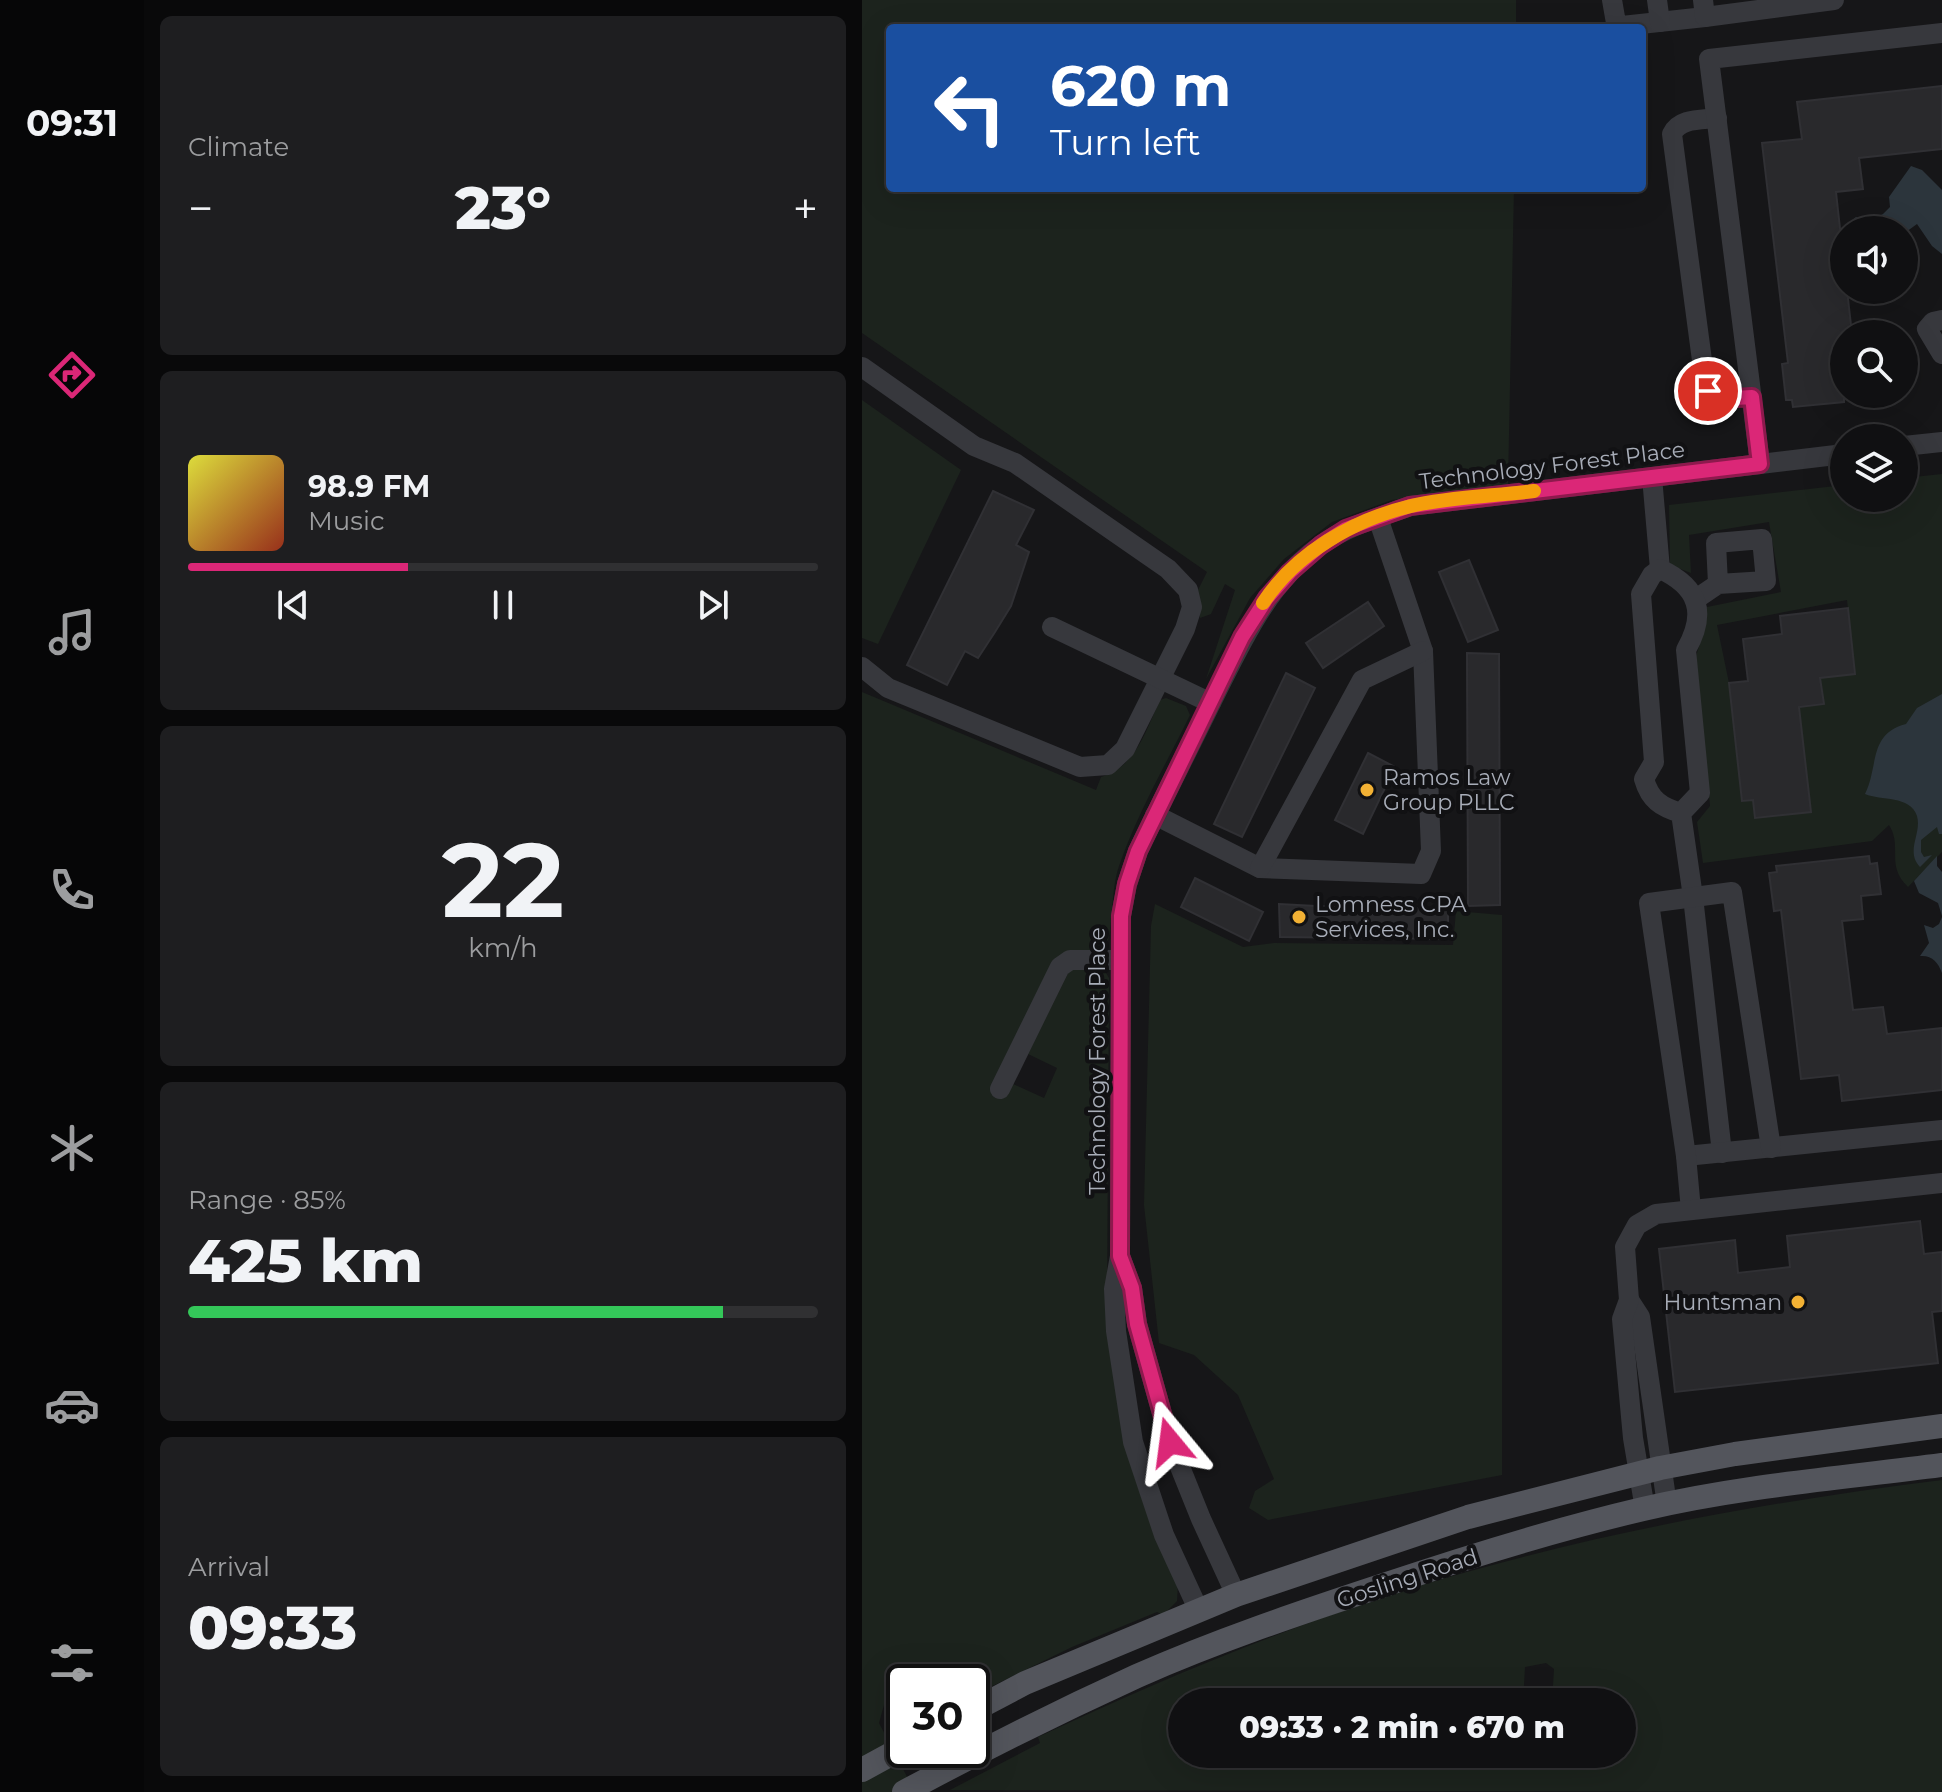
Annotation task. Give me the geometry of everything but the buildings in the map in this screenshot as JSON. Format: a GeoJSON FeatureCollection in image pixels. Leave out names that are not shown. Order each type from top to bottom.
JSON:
{"type":"FeatureCollection","features":[{"type":"Feature","properties":{"kind":"main road","name":"Gosling Road"},"geometry":{"type":"LineString","coordinates":[[990,1701],[1025,1683],[1236,1595],[1468,1517],[1649,1470],[1735,1454],[1942,1426]]}},
{"type":"Feature","properties":{"kind":"main road","name":"Gosling Road"},"geometry":{"type":"LineString","coordinates":[[904,1792],[1137,1676],[1311,1609],[1464,1559],[1656,1507],[1741,1492],[1942,1465]]}},
{"type":"Feature","properties":{"kind":"main road"},"geometry":{"type":"LineString","coordinates":[[862,1770],[886,1757]]}},
{"type":"Feature","properties":{"kind":"street"},"geometry":{"type":"LineString","coordinates":[[1612,0],[1613,17],[1617,24]]}},
{"type":"Feature","properties":{"kind":"street"},"geometry":{"type":"LineString","coordinates":[[1657,0],[1660,22]]}},
{"type":"Feature","properties":{"kind":"street"},"geometry":{"type":"LineString","coordinates":[[1644,24],[1704,8],[1834,0]]}},
{"type":"Feature","properties":{"kind":"street"},"geometry":{"type":"LineString","coordinates":[[1760,464],[1709,59],[1942,33]]}},
{"type":"Feature","properties":{"kind":"street"},"geometry":{"type":"LineString","coordinates":[[1717,118],[1682,123],[1672,134],[1705,383],[1708,391],[1719,399],[1752,397]]}},
{"type":"Feature","properties":{"kind":"street"},"geometry":{"type":"LineString","coordinates":[[1942,320],[1933,322],[1927,329],[1942,354]]}},
{"type":"Feature","properties":{"kind":"street"},"geometry":{"type":"LineString","coordinates":[[862,367],[974,446],[1015,463],[1168,569],[1188,590],[1192,607],[1185,629],[1125,749],[1108,765],[1080,767],[888,688],[862,667]]}},
{"type":"Feature","properties":{"kind":"street"},"geometry":{"type":"LineString","coordinates":[[1918,445],[1942,442]]}},
{"type":"Feature","properties":{"kind":"street","name":"Technology Forest Place"},"geometry":{"type":"LineString","coordinates":[[1199,1611],[1164,1535],[1133,1442],[1116,1331],[1114,1289],[1120,1256],[1121,916],[1138,851],[1242,637],[1267,598],[1290,572],[1321,545],[1346,529],[1410,506],[1830,456]]}},
{"type":"Feature","properties":{"kind":"street"},"geometry":{"type":"LineString","coordinates":[[1652,477],[1660,569]]}},
{"type":"Feature","properties":{"kind":"street"},"geometry":{"type":"LineString","coordinates":[[1155,815],[1260,868],[1421,874],[1431,851],[1423,651],[1378,518]]}},
{"type":"Feature","properties":{"kind":"street"},"geometry":{"type":"LineString","coordinates":[[1660,569],[1680,578],[1696,599],[1697,629],[1686,650],[1700,793],[1681,813]]}},
{"type":"Feature","properties":{"kind":"street"},"geometry":{"type":"LineString","coordinates":[[1660,569],[1652,575],[1641,594],[1654,762],[1644,779],[1649,794],[1663,807],[1681,813]]}},
{"type":"Feature","properties":{"kind":"street"},"geometry":{"type":"LineString","coordinates":[[1696,599],[1718,584]]}},
{"type":"Feature","properties":{"kind":"street"},"geometry":{"type":"LineString","coordinates":[[1052,627],[1211,703]]}},
{"type":"Feature","properties":{"kind":"street"},"geometry":{"type":"LineString","coordinates":[[1260,868],[1362,680],[1423,651]]}},
{"type":"Feature","properties":{"kind":"street"},"geometry":{"type":"LineString","coordinates":[[1681,813],[1722,1153]]}},
{"type":"Feature","properties":{"kind":"street"},"geometry":{"type":"LineString","coordinates":[[1691,1210],[1649,903],[1732,892],[1771,1148]]}},
{"type":"Feature","properties":{"kind":"street"},"geometry":{"type":"LineString","coordinates":[[1000,1089],[1060,967],[1070,960],[1121,960]]}},
{"type":"Feature","properties":{"kind":"street"},"geometry":{"type":"LineString","coordinates":[[1686,1156],[1942,1130]]}},
{"type":"Feature","properties":{"kind":"street"},"geometry":{"type":"LineString","coordinates":[[1656,1507],[1649,1470],[1640,1317],[1629,1300],[1625,1247],[1637,1225],[1656,1214],[1942,1183]]}},
{"type":"Feature","properties":{"kind":"street","name":"Technology Forest Place"},"geometry":{"type":"LineString","coordinates":[[1120,1256],[1132,1288],[1137,1324],[1170,1442],[1236,1595]]}},
{"type":"Feature","properties":{"kind":"shaded area"},"geometry":{"type":"Polygon","coordinates":[[[862,0],[1516,0],[1516,24],[886,24],[886,192],[1514,192],[1508,484],[1392,500],[1332,522],[1284,559],[1250,598],[1206,679],[1235,590],[1225,584],[1211,614],[1200,618],[1198,590],[1207,572],[862,333],[862,0]]]}},
{"type":"Feature","properties":{"kind":"shaded area"},"geometry":{"type":"Polygon","coordinates":[[[1911,166],[1922,170],[1942,190],[1942,254],[1932,246],[1918,225],[1918,216],[1879,216],[1890,207],[1889,197],[1911,166]]]}},
{"type":"Feature","properties":{"kind":"shaded area"},"geometry":{"type":"Polygon","coordinates":[[[862,400],[961,470],[878,644],[862,638],[862,400]]]}},
{"type":"Feature","properties":{"kind":"shaded area"},"geometry":{"type":"Polygon","coordinates":[[[1942,474],[1942,852],[1908,887],[1897,871],[1895,841],[1889,825],[1872,841],[1703,863],[1697,822],[1710,806],[1696,656],[1705,627],[1707,607],[1781,592],[1769,522],[1689,535],[1691,573],[1670,565],[1669,505],[1830,487],[1830,512],[1918,512],[1918,477],[1942,474]],[[1847,600],[1717,625],[1729,683],[1742,801],[1753,800],[1756,818],[1811,812],[1799,707],[1823,704],[1820,678],[1855,674],[1847,600]]]}},
{"type":"Feature","properties":{"kind":"shaded area"},"geometry":{"type":"Polygon","coordinates":[[[862,692],[1096,790],[1101,777],[1123,765],[1131,756],[1160,700],[1166,698],[1186,706],[1190,715],[1143,808],[1119,866],[1105,950],[1071,955],[1013,1084],[1044,1098],[1057,1068],[1028,1054],[1072,965],[1103,968],[1109,978],[1107,1305],[1178,1584],[1177,1601],[1163,1615],[1157,1612],[1072,1647],[990,1687],[990,1664],[886,1664],[886,1700],[879,1723],[886,1736],[886,1768],[902,1768],[915,1792],[862,1792],[862,692]]]}},
{"type":"Feature","properties":{"kind":"shaded area"},"geometry":{"type":"Polygon","coordinates":[[[1942,694],[1942,834],[1939,834],[1937,827],[1921,840],[1924,857],[1932,855],[1920,867],[1914,855],[1918,823],[1913,809],[1902,802],[1865,794],[1876,752],[1886,735],[1906,724],[1917,708],[1942,694]]]}},
{"type":"Feature","properties":{"kind":"shaded area"},"geometry":{"type":"Polygon","coordinates":[[[1937,856],[1937,866],[1942,872],[1942,916],[1938,903],[1919,893],[1914,881],[1937,856]]]}},
{"type":"Feature","properties":{"kind":"shaded area"},"geometry":{"type":"Polygon","coordinates":[[[1155,904],[1243,947],[1274,943],[1453,945],[1456,911],[1502,915],[1502,1475],[1268,1520],[1249,1508],[1255,1491],[1274,1479],[1238,1395],[1194,1355],[1159,1343],[1144,1205],[1151,926],[1155,904]]]}},
{"type":"Feature","properties":{"kind":"shaded area"},"geometry":{"type":"Polygon","coordinates":[[[1942,917],[1942,973],[1934,960],[1920,956],[1929,943],[1924,925],[1933,928],[1942,917]]]}},
{"type":"Feature","properties":{"kind":"shaded area"},"geometry":{"type":"Polygon","coordinates":[[[1942,1480],[1942,1792],[950,1790],[1040,1743],[1038,1737],[1249,1646],[1357,1606],[1526,1556],[1763,1506],[1942,1480]]]}},
{"type":"Feature","properties":{"kind":"slow traffic"},"geometry":{"type":"LineString","coordinates":[[1263,603],[1290,572],[1321,545],[1346,529],[1410,506],[1534,491]]}},
{"type":"Feature","properties":{"kind":"place","name":"Ramos Law Group PLLC"},"geometry":{"type":"Point","coordinates":[1367,790]}},
{"type":"Feature","properties":{"kind":"place","name":"Lomness CPA Services, Inc."},"geometry":{"type":"Point","coordinates":[1299,917]}},
{"type":"Feature","properties":{"kind":"place","name":"Huntsman"},"geometry":{"type":"Point","coordinates":[1798,1302]}},
{"type":"Feature","properties":{"kind":"route"},"geometry":{"type":"LineString","coordinates":[[1170,1442],[1137,1324],[1132,1288],[1120,1256],[1121,916],[1138,851],[1242,637],[1267,598],[1290,572],[1321,545],[1346,529],[1410,506],[1760,464],[1752,397],[1719,399],[1708,391]]}}]}
